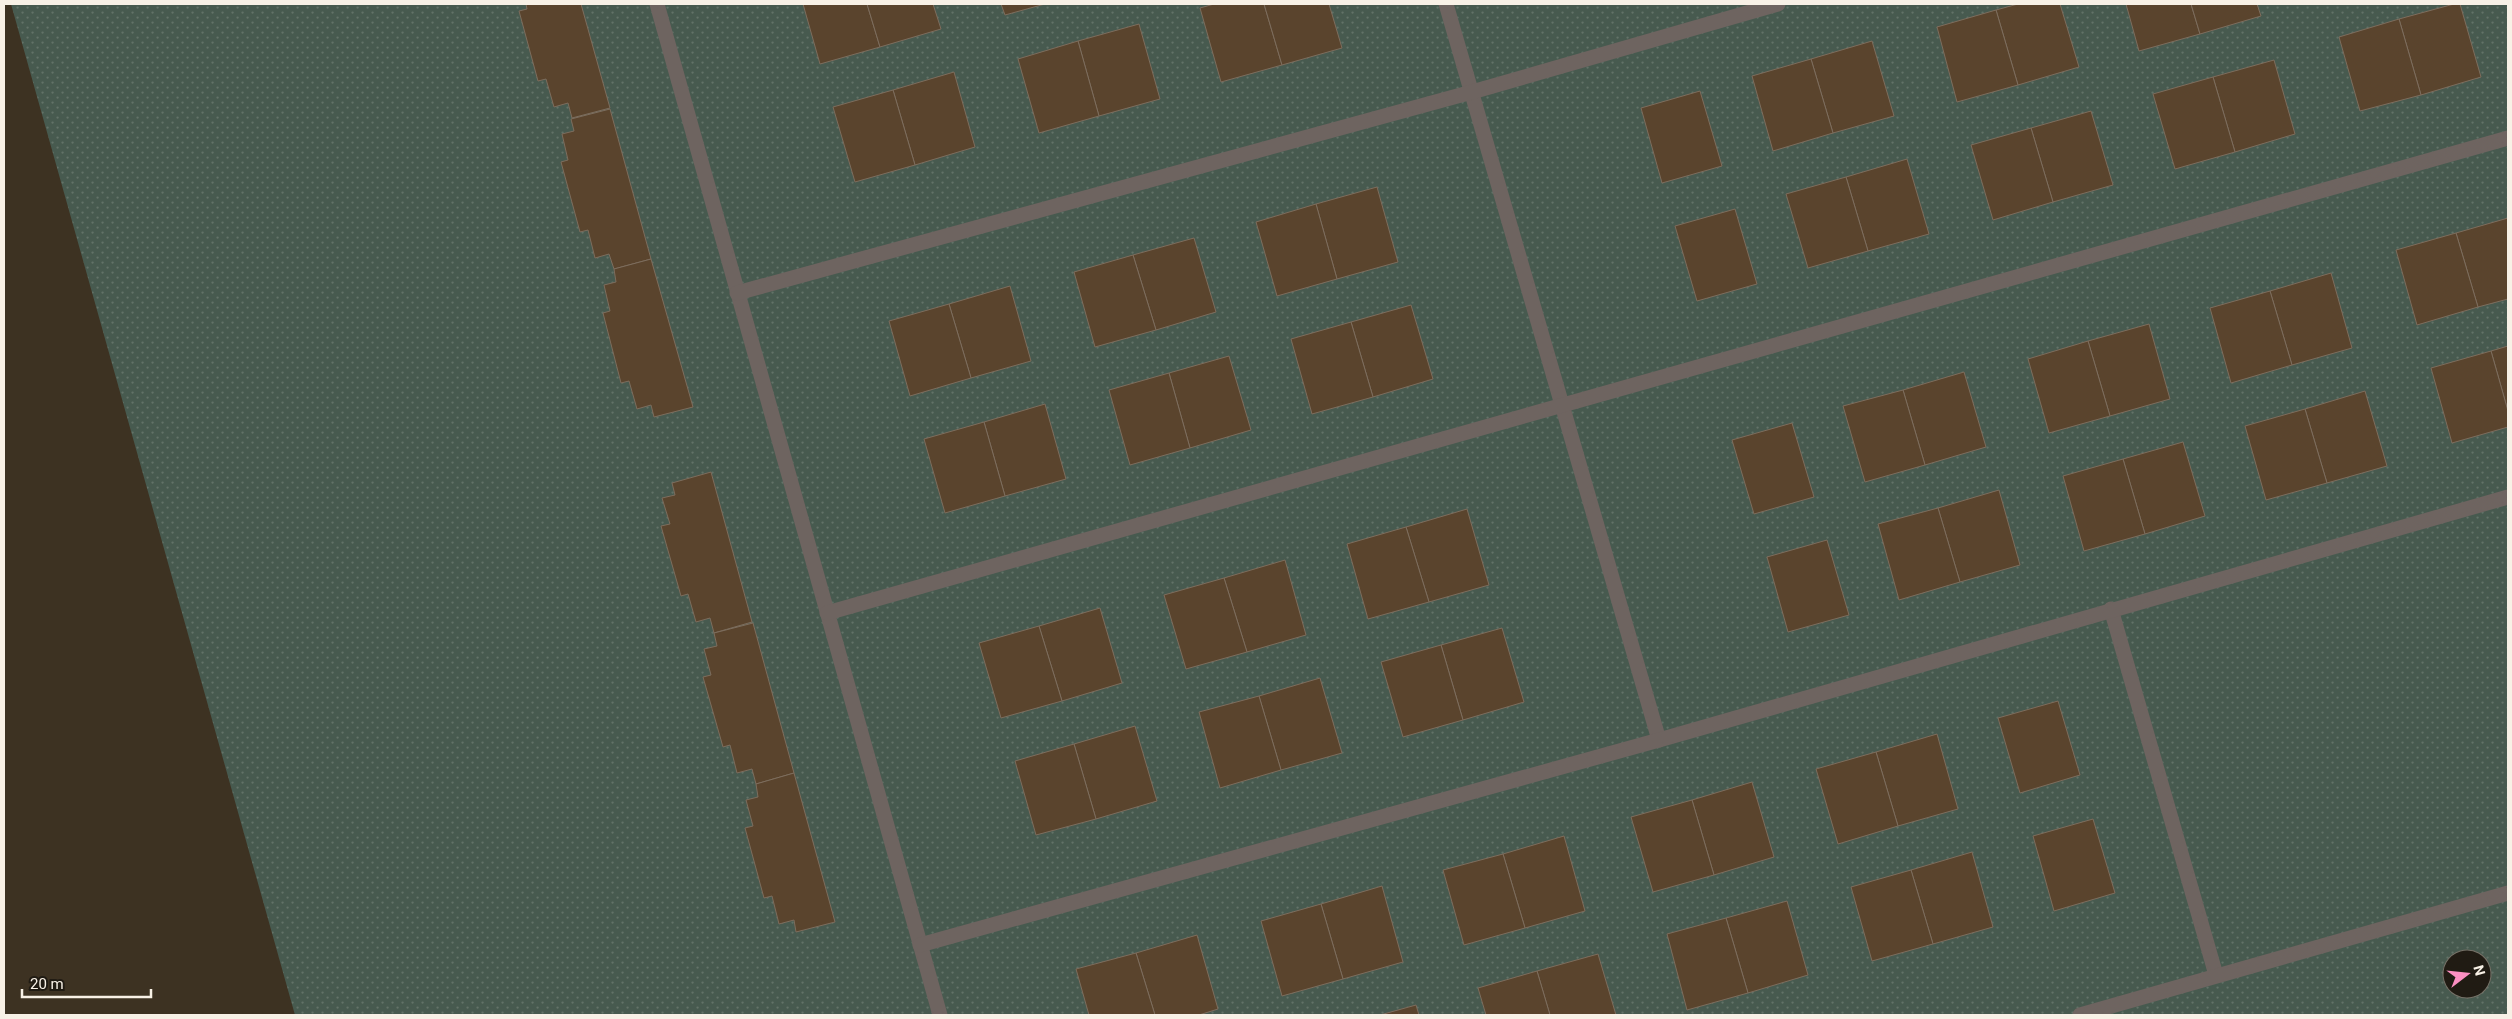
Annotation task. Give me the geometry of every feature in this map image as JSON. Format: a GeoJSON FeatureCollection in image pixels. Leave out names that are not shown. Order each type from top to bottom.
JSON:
{"type":"FeatureCollection","features":[{"type":"Feature","properties":{"kind":"lane"},"geometry":{"type":"LineString","coordinates":[[657,4],[940,1015]]}},
{"type":"Feature","properties":{"kind":"lane"},"geometry":{"type":"LineString","coordinates":[[1446,4],[1659,740]]}},
{"type":"Feature","properties":{"kind":"lane"},"geometry":{"type":"LineString","coordinates":[[737,293],[1472,92],[1778,4]]}},
{"type":"Feature","properties":{"kind":"lane"},"geometry":{"type":"LineString","coordinates":[[827,612],[2508,138]]}},
{"type":"Feature","properties":{"kind":"lane"},"geometry":{"type":"LineString","coordinates":[[920,945],[1659,740],[2111,609],[2508,497]]}},
{"type":"Feature","properties":{"kind":"lane"},"geometry":{"type":"LineString","coordinates":[[2111,609],[2216,975]]}},
{"type":"Feature","properties":{"kind":"lane"},"geometry":{"type":"LineString","coordinates":[[2080,1015],[2508,893]]}},
{"type":"Feature","properties":{"kind":"green space"},"geometry":{"type":"Polygon","coordinates":[[[11,4],[2508,4],[2508,1015],[295,1015],[11,4]]]}},
{"type":"Feature","properties":{"kind":"building"},"geometry":{"type":"Polygon","coordinates":[[[526,4],[581,4],[610,108],[572,118],[568,103],[554,107],[546,79],[538,81],[519,11],[527,9],[526,4]]]}},
{"type":"Feature","properties":{"kind":"building"},"geometry":{"type":"Polygon","coordinates":[[[803,4],[867,4],[880,47],[820,64],[803,4]]]}},
{"type":"Feature","properties":{"kind":"building"},"geometry":{"type":"Polygon","coordinates":[[[867,4],[933,4],[941,29],[880,47],[867,4]]]}},
{"type":"Feature","properties":{"kind":"building"},"geometry":{"type":"Polygon","coordinates":[[[1001,4],[1045,4],[1005,15],[1001,4]]]}},
{"type":"Feature","properties":{"kind":"building"},"geometry":{"type":"Polygon","coordinates":[[[1214,4],[1264,4],[1282,65],[1221,82],[1200,8],[1214,4]]]}},
{"type":"Feature","properties":{"kind":"building"},"geometry":{"type":"Polygon","coordinates":[[[1264,4],[1329,4],[1342,48],[1282,65],[1264,4]]]}},
{"type":"Feature","properties":{"kind":"building"},"geometry":{"type":"Polygon","coordinates":[[[2018,4],[2060,4],[2079,67],[2018,85],[1996,10],[2018,4]]]}},
{"type":"Feature","properties":{"kind":"building"},"geometry":{"type":"Polygon","coordinates":[[[2126,4],[2191,4],[2200,34],[2139,51],[2126,4]]]}},
{"type":"Feature","properties":{"kind":"building"},"geometry":{"type":"Polygon","coordinates":[[[2191,4],[2257,4],[2261,16],[2200,34],[2191,4]]]}},
{"type":"Feature","properties":{"kind":"building"},"geometry":{"type":"Polygon","coordinates":[[[2460,4],[2481,77],[2421,95],[2399,19],[2460,4]]]}},
{"type":"Feature","properties":{"kind":"building"},"geometry":{"type":"Polygon","coordinates":[[[1996,10],[2018,85],[1957,102],[1937,27],[1996,10]]]}},
{"type":"Feature","properties":{"kind":"building"},"geometry":{"type":"Polygon","coordinates":[[[2399,19],[2421,95],[2360,111],[2339,37],[2399,19]]]}},
{"type":"Feature","properties":{"kind":"building"},"geometry":{"type":"Polygon","coordinates":[[[1139,24],[1160,99],[1099,116],[1078,41],[1139,24]]]}},
{"type":"Feature","properties":{"kind":"building"},"geometry":{"type":"Polygon","coordinates":[[[1078,41],[1099,116],[1039,133],[1018,59],[1078,41]]]}},
{"type":"Feature","properties":{"kind":"building"},"geometry":{"type":"Polygon","coordinates":[[[1872,41],[1894,116],[1833,133],[1811,59],[1872,41]]]}},
{"type":"Feature","properties":{"kind":"building"},"geometry":{"type":"Polygon","coordinates":[[[1811,59],[1833,133],[1773,151],[1752,76],[1811,59]]]}},
{"type":"Feature","properties":{"kind":"building"},"geometry":{"type":"Polygon","coordinates":[[[2274,60],[2295,134],[2235,152],[2213,77],[2274,60]]]}},
{"type":"Feature","properties":{"kind":"building"},"geometry":{"type":"Polygon","coordinates":[[[954,72],[975,147],[915,165],[893,90],[954,72]]]}},
{"type":"Feature","properties":{"kind":"building"},"geometry":{"type":"Polygon","coordinates":[[[2213,77],[2235,152],[2175,169],[2153,94],[2213,77]]]}},
{"type":"Feature","properties":{"kind":"building"},"geometry":{"type":"Polygon","coordinates":[[[893,90],[915,165],[855,182],[833,107],[893,90]]]}},
{"type":"Feature","properties":{"kind":"building"},"geometry":{"type":"Polygon","coordinates":[[[1700,91],[1722,166],[1662,183],[1641,108],[1700,91]]]}},
{"type":"Feature","properties":{"kind":"building"},"geometry":{"type":"Polygon","coordinates":[[[610,109],[651,259],[614,269],[609,254],[595,258],[588,230],[580,232],[561,162],[568,160],[562,134],[574,131],[571,119],[610,109]]]}},
{"type":"Feature","properties":{"kind":"building"},"geometry":{"type":"Polygon","coordinates":[[[2091,111],[2113,185],[2053,202],[2031,128],[2091,111]]]}},
{"type":"Feature","properties":{"kind":"building"},"geometry":{"type":"Polygon","coordinates":[[[2031,128],[2053,202],[1993,220],[1971,145],[2031,128]]]}},
{"type":"Feature","properties":{"kind":"building"},"geometry":{"type":"Polygon","coordinates":[[[1907,159],[1929,234],[1868,251],[1846,177],[1907,159]]]}},
{"type":"Feature","properties":{"kind":"building"},"geometry":{"type":"Polygon","coordinates":[[[1846,177],[1868,251],[1808,268],[1786,194],[1846,177]]]}},
{"type":"Feature","properties":{"kind":"building"},"geometry":{"type":"Polygon","coordinates":[[[1377,187],[1398,262],[1337,279],[1316,204],[1377,187]]]}},
{"type":"Feature","properties":{"kind":"building"},"geometry":{"type":"Polygon","coordinates":[[[1316,204],[1337,279],[1277,296],[1256,222],[1316,204]]]}},
{"type":"Feature","properties":{"kind":"building"},"geometry":{"type":"Polygon","coordinates":[[[1735,209],[1757,284],[1697,301],[1675,226],[1735,209]]]}},
{"type":"Feature","properties":{"kind":"building"},"geometry":{"type":"Polygon","coordinates":[[[2508,218],[2508,299],[2478,307],[2456,233],[2508,218]]]}},
{"type":"Feature","properties":{"kind":"building"},"geometry":{"type":"Polygon","coordinates":[[[2456,233],[2478,307],[2417,325],[2396,250],[2456,233]]]}},
{"type":"Feature","properties":{"kind":"building"},"geometry":{"type":"Polygon","coordinates":[[[1194,238],[1216,312],[1156,330],[1133,255],[1194,238]]]}},
{"type":"Feature","properties":{"kind":"building"},"geometry":{"type":"Polygon","coordinates":[[[1133,255],[1156,330],[1095,347],[1074,272],[1133,255]]]}},
{"type":"Feature","properties":{"kind":"building"},"geometry":{"type":"Polygon","coordinates":[[[651,259],[693,407],[654,417],[651,405],[637,409],[629,381],[621,383],[603,313],[610,311],[604,285],[616,282],[614,269],[651,259]]]}},
{"type":"Feature","properties":{"kind":"building"},"geometry":{"type":"Polygon","coordinates":[[[2331,273],[2352,348],[2292,365],[2270,291],[2331,273]]]}},
{"type":"Feature","properties":{"kind":"building"},"geometry":{"type":"Polygon","coordinates":[[[1010,286],[1031,361],[971,378],[949,304],[1010,286]]]}},
{"type":"Feature","properties":{"kind":"building"},"geometry":{"type":"Polygon","coordinates":[[[2270,291],[2292,365],[2231,383],[2210,308],[2270,291]]]}},
{"type":"Feature","properties":{"kind":"building"},"geometry":{"type":"Polygon","coordinates":[[[949,304],[971,378],[910,396],[889,321],[949,304]]]}},
{"type":"Feature","properties":{"kind":"building"},"geometry":{"type":"Polygon","coordinates":[[[1411,305],[1433,379],[1373,397],[1351,322],[1411,305]]]}},
{"type":"Feature","properties":{"kind":"building"},"geometry":{"type":"Polygon","coordinates":[[[1351,322],[1373,397],[1312,414],[1291,339],[1351,322]]]}},
{"type":"Feature","properties":{"kind":"building"},"geometry":{"type":"Polygon","coordinates":[[[2149,324],[2170,399],[2110,416],[2088,341],[2149,324]]]}},
{"type":"Feature","properties":{"kind":"building"},"geometry":{"type":"Polygon","coordinates":[[[2088,341],[2110,416],[2049,433],[2028,359],[2088,341]]]}},
{"type":"Feature","properties":{"kind":"building"},"geometry":{"type":"Polygon","coordinates":[[[2508,346],[2508,411],[2491,351],[2508,346]]]}},
{"type":"Feature","properties":{"kind":"building"},"geometry":{"type":"Polygon","coordinates":[[[2491,351],[2508,411],[2508,427],[2452,443],[2431,368],[2491,351]]]}},
{"type":"Feature","properties":{"kind":"building"},"geometry":{"type":"Polygon","coordinates":[[[1229,356],[1251,430],[1190,448],[1169,373],[1229,356]]]}},
{"type":"Feature","properties":{"kind":"building"},"geometry":{"type":"Polygon","coordinates":[[[1964,372],[1986,447],[1925,465],[1903,390],[1964,372]]]}},
{"type":"Feature","properties":{"kind":"building"},"geometry":{"type":"Polygon","coordinates":[[[1169,373],[1190,448],[1130,465],[1109,390],[1169,373]]]}},
{"type":"Feature","properties":{"kind":"building"},"geometry":{"type":"Polygon","coordinates":[[[1903,390],[1925,465],[1865,482],[1843,406],[1903,390]]]}},
{"type":"Feature","properties":{"kind":"building"},"geometry":{"type":"Polygon","coordinates":[[[2365,391],[2387,466],[2327,483],[2305,409],[2365,391]]]}},
{"type":"Feature","properties":{"kind":"building"},"geometry":{"type":"Polygon","coordinates":[[[1045,404],[1066,479],[1005,496],[984,422],[1045,404]]]}},
{"type":"Feature","properties":{"kind":"building"},"geometry":{"type":"Polygon","coordinates":[[[2305,409],[2327,483],[2266,500],[2245,426],[2305,409]]]}},
{"type":"Feature","properties":{"kind":"building"},"geometry":{"type":"Polygon","coordinates":[[[984,422],[1005,496],[945,513],[924,439],[984,422]]]}},
{"type":"Feature","properties":{"kind":"building"},"geometry":{"type":"Polygon","coordinates":[[[1792,423],[1814,497],[1754,514],[1732,440],[1792,423]]]}},
{"type":"Feature","properties":{"kind":"building"},"geometry":{"type":"Polygon","coordinates":[[[2183,442],[2205,516],[2145,534],[2123,459],[2183,442]]]}},
{"type":"Feature","properties":{"kind":"building"},"geometry":{"type":"Polygon","coordinates":[[[2123,459],[2145,534],[2084,551],[2063,476],[2123,459]]]}},
{"type":"Feature","properties":{"kind":"building"},"geometry":{"type":"Polygon","coordinates":[[[711,472],[752,622],[714,633],[710,618],[696,622],[688,594],[681,596],[661,526],[670,524],[662,498],[675,495],[672,483],[711,472]]]}},
{"type":"Feature","properties":{"kind":"building"},"geometry":{"type":"Polygon","coordinates":[[[1999,490],[2020,565],[1960,582],[1938,508],[1999,490]]]}},
{"type":"Feature","properties":{"kind":"building"},"geometry":{"type":"Polygon","coordinates":[[[1938,508],[1960,582],[1899,600],[1878,524],[1938,508]]]}},
{"type":"Feature","properties":{"kind":"building"},"geometry":{"type":"Polygon","coordinates":[[[1467,509],[1489,585],[1429,602],[1406,527],[1467,509]]]}},
{"type":"Feature","properties":{"kind":"building"},"geometry":{"type":"Polygon","coordinates":[[[1406,527],[1429,602],[1368,619],[1347,544],[1406,527]]]}},
{"type":"Feature","properties":{"kind":"building"},"geometry":{"type":"Polygon","coordinates":[[[1827,540],[1849,615],[1788,632],[1767,557],[1827,540]]]}},
{"type":"Feature","properties":{"kind":"building"},"geometry":{"type":"Polygon","coordinates":[[[1285,560],[1306,635],[1247,652],[1224,578],[1285,560]]]}},
{"type":"Feature","properties":{"kind":"building"},"geometry":{"type":"Polygon","coordinates":[[[1224,578],[1247,652],[1186,669],[1164,595],[1224,578]]]}},
{"type":"Feature","properties":{"kind":"building"},"geometry":{"type":"Polygon","coordinates":[[[1100,608],[1122,683],[1062,701],[1039,626],[1100,608]]]}},
{"type":"Feature","properties":{"kind":"building"},"geometry":{"type":"Polygon","coordinates":[[[753,623],[794,773],[756,784],[752,769],[737,773],[730,745],[723,747],[703,677],[711,675],[704,649],[717,646],[714,633],[753,623]]]}},
{"type":"Feature","properties":{"kind":"building"},"geometry":{"type":"Polygon","coordinates":[[[1039,626],[1062,701],[1001,718],[979,643],[1039,626]]]}},
{"type":"Feature","properties":{"kind":"building"},"geometry":{"type":"Polygon","coordinates":[[[1502,628],[1524,702],[1463,720],[1441,645],[1502,628]]]}},
{"type":"Feature","properties":{"kind":"building"},"geometry":{"type":"Polygon","coordinates":[[[1441,645],[1463,720],[1403,737],[1381,662],[1441,645]]]}},
{"type":"Feature","properties":{"kind":"building"},"geometry":{"type":"Polygon","coordinates":[[[1320,678],[1342,753],[1281,770],[1259,696],[1320,678]]]}},
{"type":"Feature","properties":{"kind":"building"},"geometry":{"type":"Polygon","coordinates":[[[1259,696],[1281,770],[1220,788],[1199,712],[1259,696]]]}},
{"type":"Feature","properties":{"kind":"building"},"geometry":{"type":"Polygon","coordinates":[[[2058,701],[2080,775],[2020,793],[1998,718],[2058,701]]]}},
{"type":"Feature","properties":{"kind":"building"},"geometry":{"type":"Polygon","coordinates":[[[1135,726],[1157,801],[1096,819],[1074,744],[1135,726]]]}},
{"type":"Feature","properties":{"kind":"building"},"geometry":{"type":"Polygon","coordinates":[[[1937,734],[1958,809],[1898,826],[1876,752],[1937,734]]]}},
{"type":"Feature","properties":{"kind":"building"},"geometry":{"type":"Polygon","coordinates":[[[1074,744],[1096,819],[1036,835],[1015,761],[1074,744]]]}},
{"type":"Feature","properties":{"kind":"building"},"geometry":{"type":"Polygon","coordinates":[[[1876,752],[1898,826],[1838,844],[1816,769],[1876,752]]]}},
{"type":"Feature","properties":{"kind":"building"},"geometry":{"type":"Polygon","coordinates":[[[794,773],[835,922],[796,932],[794,920],[779,924],[772,896],[764,898],[745,828],[753,826],[746,800],[758,797],[756,784],[794,773]]]}},
{"type":"Feature","properties":{"kind":"building"},"geometry":{"type":"Polygon","coordinates":[[[1752,782],[1774,857],[1714,875],[1692,800],[1752,782]]]}},
{"type":"Feature","properties":{"kind":"building"},"geometry":{"type":"Polygon","coordinates":[[[1692,800],[1714,875],[1653,892],[1631,817],[1692,800]]]}},
{"type":"Feature","properties":{"kind":"building"},"geometry":{"type":"Polygon","coordinates":[[[2093,819],[2115,893],[2054,911],[2033,836],[2093,819]]]}},
{"type":"Feature","properties":{"kind":"building"},"geometry":{"type":"Polygon","coordinates":[[[1564,836],[1585,911],[1525,928],[1503,854],[1564,836]]]}},
{"type":"Feature","properties":{"kind":"building"},"geometry":{"type":"Polygon","coordinates":[[[1972,852],[1993,927],[1933,944],[1911,870],[1972,852]]]}},
{"type":"Feature","properties":{"kind":"building"},"geometry":{"type":"Polygon","coordinates":[[[1503,854],[1525,928],[1464,945],[1443,870],[1503,854]]]}},
{"type":"Feature","properties":{"kind":"building"},"geometry":{"type":"Polygon","coordinates":[[[1911,870],[1933,944],[1872,961],[1851,887],[1911,870]]]}},
{"type":"Feature","properties":{"kind":"building"},"geometry":{"type":"Polygon","coordinates":[[[1382,886],[1403,962],[1343,979],[1321,904],[1382,886]]]}},
{"type":"Feature","properties":{"kind":"building"},"geometry":{"type":"Polygon","coordinates":[[[1787,901],[1808,975],[1748,993],[1726,918],[1787,901]]]}},
{"type":"Feature","properties":{"kind":"building"},"geometry":{"type":"Polygon","coordinates":[[[1321,904],[1343,979],[1282,996],[1261,921],[1321,904]]]}},
{"type":"Feature","properties":{"kind":"building"},"geometry":{"type":"Polygon","coordinates":[[[1726,918],[1748,993],[1687,1010],[1667,934],[1726,918]]]}},
{"type":"Feature","properties":{"kind":"building"},"geometry":{"type":"Polygon","coordinates":[[[1197,935],[1218,1009],[1199,1015],[1155,1015],[1136,953],[1197,935]]]}},
{"type":"Feature","properties":{"kind":"building"},"geometry":{"type":"Polygon","coordinates":[[[1136,953],[1155,1015],[1089,1015],[1076,969],[1136,953]]]}},
{"type":"Feature","properties":{"kind":"building"},"geometry":{"type":"Polygon","coordinates":[[[1598,954],[1616,1015],[1550,1015],[1537,971],[1598,954]]]}},
{"type":"Feature","properties":{"kind":"building"},"geometry":{"type":"Polygon","coordinates":[[[1537,971],[1550,1015],[1486,1015],[1478,988],[1537,971]]]}},
{"type":"Feature","properties":{"kind":"building"},"geometry":{"type":"Polygon","coordinates":[[[1416,1005],[1419,1015],[1380,1015],[1416,1005]]]}}]}
